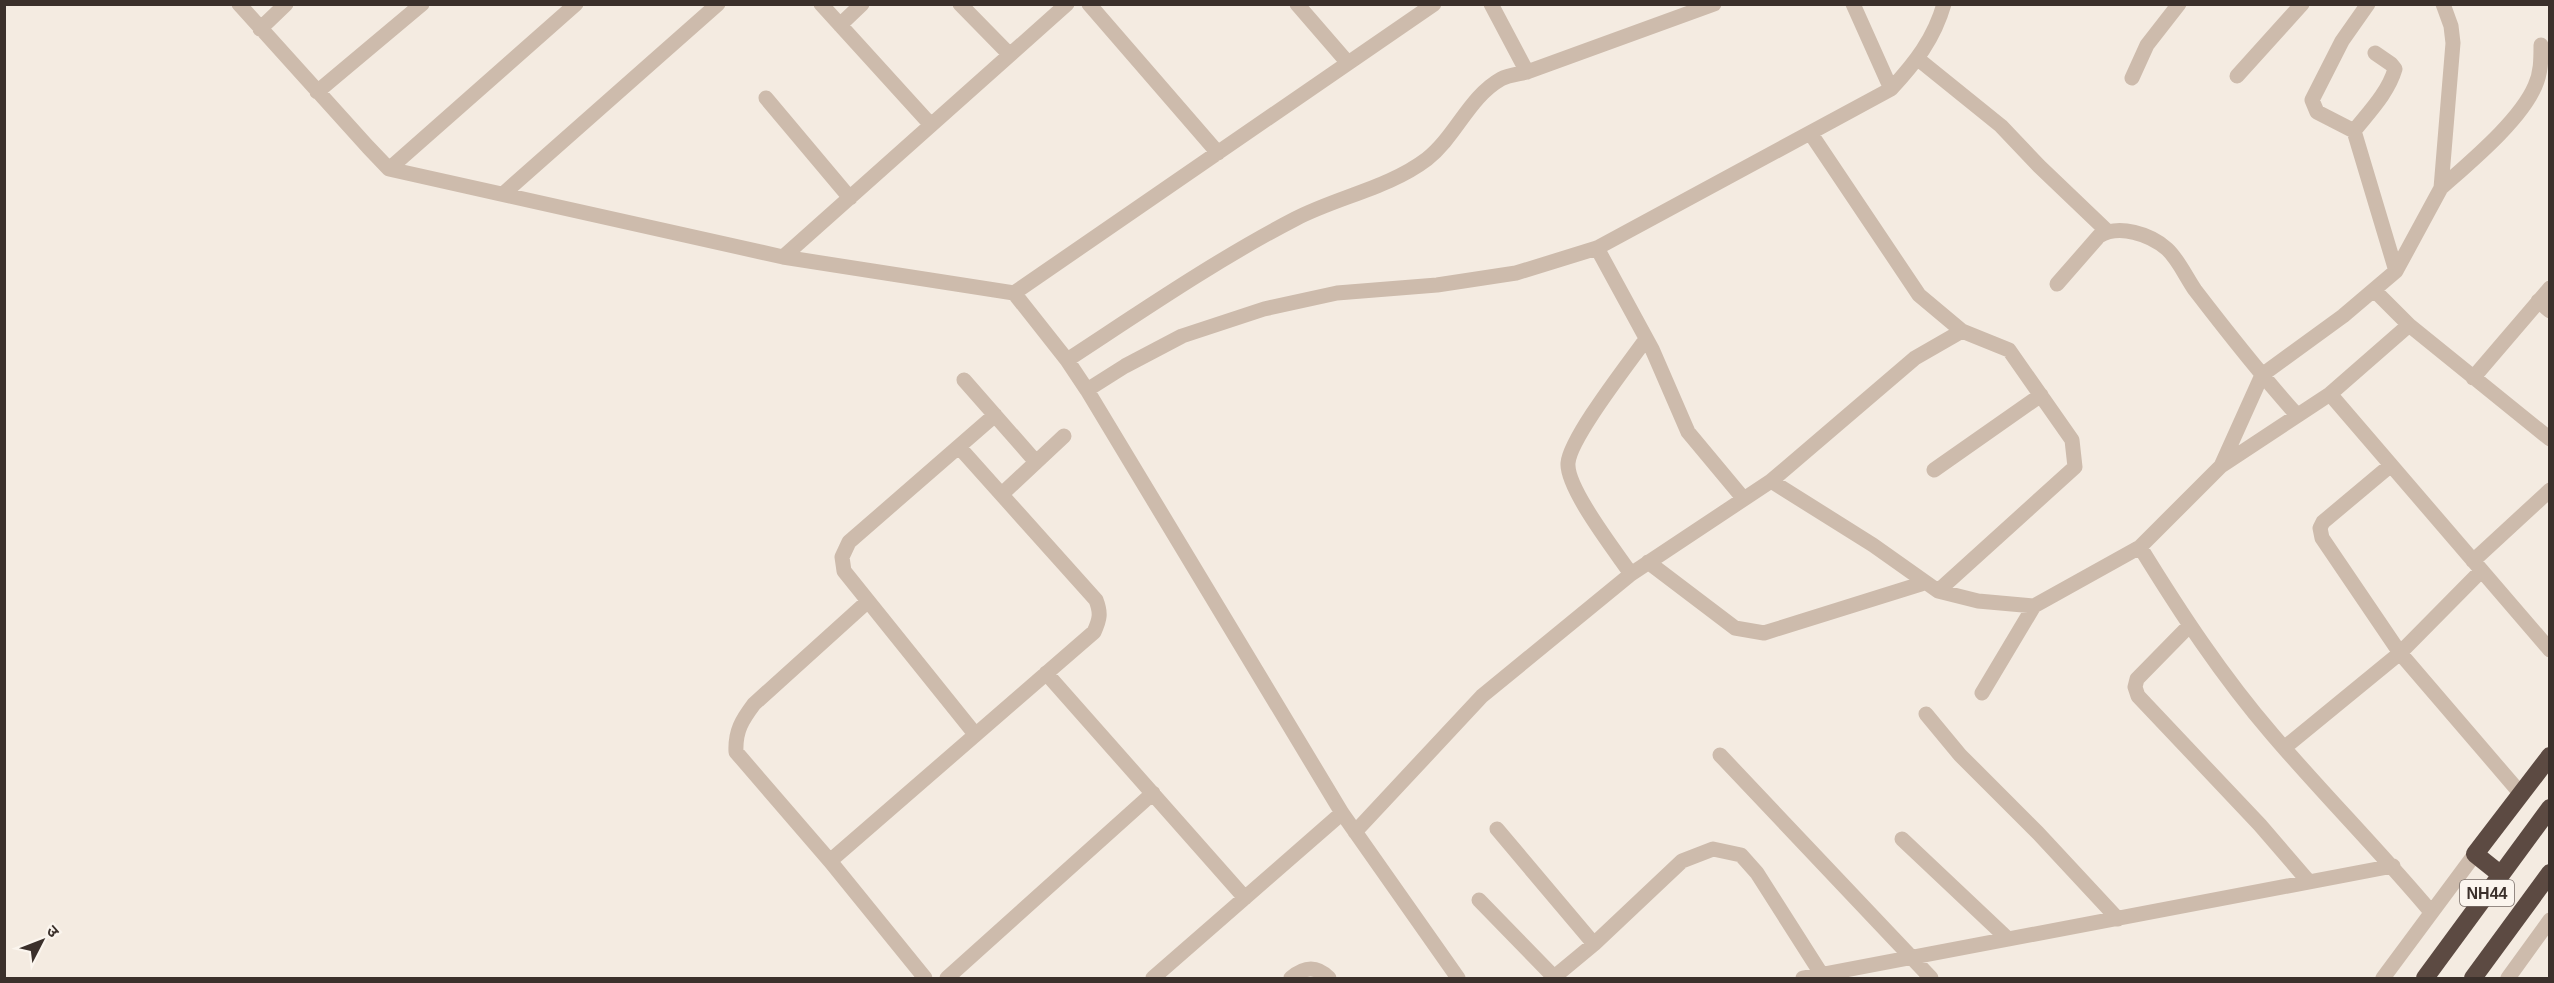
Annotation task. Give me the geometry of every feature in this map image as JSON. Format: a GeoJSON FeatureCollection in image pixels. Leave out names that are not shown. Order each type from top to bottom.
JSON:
{"type":"FeatureCollection","features":[{"type":"Feature","properties":{"kind":"highway"},"geometry":{"type":"LineString","coordinates":[[2500,874],[2475,854],[2550,756]]}},
{"type":"Feature","properties":{"kind":"highway","name":"NH44"},"geometry":{"type":"LineString","coordinates":[[2426,978],[2550,808]]}},
{"type":"Feature","properties":{"kind":"highway","name":"NH44"},"geometry":{"type":"LineString","coordinates":[[2473,978],[2543,895],[2550,873]]}},
{"type":"Feature","properties":{"kind":"street"},"geometry":{"type":"LineString","coordinates":[[238,4],[317,92],[390,168],[783,257],[1014,293],[1067,360],[1087,390],[1342,813],[1458,978]]}},
{"type":"Feature","properties":{"kind":"street"},"geometry":{"type":"LineString","coordinates":[[260,29],[286,4]]}},
{"type":"Feature","properties":{"kind":"street"},"geometry":{"type":"LineString","coordinates":[[317,92],[422,4]]}},
{"type":"Feature","properties":{"kind":"street"},"geometry":{"type":"LineString","coordinates":[[390,168],[576,4]]}},
{"type":"Feature","properties":{"kind":"street"},"geometry":{"type":"LineString","coordinates":[[503,194],[718,4]]}},
{"type":"Feature","properties":{"kind":"street"},"geometry":{"type":"LineString","coordinates":[[821,4],[932,125]]}},
{"type":"Feature","properties":{"kind":"street"},"geometry":{"type":"LineString","coordinates":[[840,25],[862,4]]}},
{"type":"Feature","properties":{"kind":"street"},"geometry":{"type":"LineString","coordinates":[[960,4],[1010,55]]}},
{"type":"Feature","properties":{"kind":"street"},"geometry":{"type":"LineString","coordinates":[[783,257],[1067,4]]}},
{"type":"Feature","properties":{"kind":"street"},"geometry":{"type":"LineString","coordinates":[[1089,4],[1218,153]]}},
{"type":"Feature","properties":{"kind":"street"},"geometry":{"type":"LineString","coordinates":[[1297,4],[1348,63]]}},
{"type":"Feature","properties":{"kind":"street"},"geometry":{"type":"LineString","coordinates":[[1491,4],[1527,72]]}},
{"type":"Feature","properties":{"kind":"street"},"geometry":{"type":"LineString","coordinates":[[1067,360],[1242,246],[1316,208],[1410,169],[1427,159],[1453,133],[1481,94],[1502,79],[1714,4]]}},
{"type":"Feature","properties":{"kind":"street"},"geometry":{"type":"LineString","coordinates":[[1853,4],[1890,89]]}},
{"type":"Feature","properties":{"kind":"street"},"geometry":{"type":"LineString","coordinates":[[1087,390],[1125,366],[1182,336],[1264,309],[1337,293],[1437,285],[1516,273],[1598,248],[1890,89],[1918,58],[1938,24],[1944,4]]}},
{"type":"Feature","properties":{"kind":"street"},"geometry":{"type":"LineString","coordinates":[[2132,78],[2147,45],[2179,4]]}},
{"type":"Feature","properties":{"kind":"street"},"geometry":{"type":"LineString","coordinates":[[2237,76],[2302,4]]}},
{"type":"Feature","properties":{"kind":"street"},"geometry":{"type":"LineString","coordinates":[[2368,4],[2342,41],[2312,100],[2317,112],[2354,131],[2396,271]]}},
{"type":"Feature","properties":{"kind":"street"},"geometry":{"type":"LineString","coordinates":[[2441,188],[2453,43],[2451,26],[2443,4]]}},
{"type":"Feature","properties":{"kind":"street"},"geometry":{"type":"LineString","coordinates":[[1014,293],[1434,5]]}},
{"type":"Feature","properties":{"kind":"street"},"geometry":{"type":"LineString","coordinates":[[2222,466],[2262,375],[2343,316],[2396,271],[2441,188],[2502,131],[2535,88],[2541,69],[2541,45]]}},
{"type":"Feature","properties":{"kind":"street"},"geometry":{"type":"LineString","coordinates":[[2354,131],[2377,103],[2395,69],[2375,53]]}},
{"type":"Feature","properties":{"kind":"street"},"geometry":{"type":"LineString","coordinates":[[1918,58],[2001,126],[2107,231]]}},
{"type":"Feature","properties":{"kind":"street"},"geometry":{"type":"LineString","coordinates":[[766,98],[850,198]]}},
{"type":"Feature","properties":{"kind":"street"},"geometry":{"type":"LineString","coordinates":[[1811,134],[1919,295],[1962,331],[2009,350],[2072,440],[2075,467],[1938,591]]}},
{"type":"Feature","properties":{"kind":"street"},"geometry":{"type":"LineString","coordinates":[[2057,284],[2099,236],[2107,231],[2117,230],[2151,237],[2168,250],[2194,288],[2262,375],[2297,415]]}},
{"type":"Feature","properties":{"kind":"street"},"geometry":{"type":"LineString","coordinates":[[1598,248],[1646,339],[1688,432],[1743,498]]}},
{"type":"Feature","properties":{"kind":"street"},"geometry":{"type":"LineString","coordinates":[[2473,378],[2544,306],[2550,288]]}},
{"type":"Feature","properties":{"kind":"street"},"geometry":{"type":"LineString","coordinates":[[2374,290],[2409,325],[2550,439]]}},
{"type":"Feature","properties":{"kind":"street"},"geometry":{"type":"LineString","coordinates":[[1982,693],[2034,606],[2140,547],[2222,466],[2330,394],[2409,325]]}},
{"type":"Feature","properties":{"kind":"street"},"geometry":{"type":"LineString","coordinates":[[1355,832],[1482,696],[1631,574],[1771,481],[1915,358],[1962,331]]}},
{"type":"Feature","properties":{"kind":"street"},"geometry":{"type":"LineString","coordinates":[[1631,574],[1576,489],[1568,464],[1574,442],[1646,339]]}},
{"type":"Feature","properties":{"kind":"street"},"geometry":{"type":"LineString","coordinates":[[964,380],[1036,462]]}},
{"type":"Feature","properties":{"kind":"street"},"geometry":{"type":"LineString","coordinates":[[1934,470],[2041,394]]}},
{"type":"Feature","properties":{"kind":"street"},"geometry":{"type":"LineString","coordinates":[[2330,394],[2550,650]]}},
{"type":"Feature","properties":{"kind":"street"},"geometry":{"type":"LineString","coordinates":[[975,734],[867,602],[844,571],[842,557],[849,542],[995,415]]}},
{"type":"Feature","properties":{"kind":"street"},"geometry":{"type":"LineString","coordinates":[[1002,494],[1064,436]]}},
{"type":"Feature","properties":{"kind":"street"},"geometry":{"type":"LineString","coordinates":[[830,861],[1094,632],[1101,612],[1096,600],[959,447]]}},
{"type":"Feature","properties":{"kind":"street"},"geometry":{"type":"LineString","coordinates":[[2391,465],[2323,522],[2320,528],[2326,546],[2400,653],[2521,795]]}},
{"type":"Feature","properties":{"kind":"street"},"geometry":{"type":"LineString","coordinates":[[1771,481],[1873,545],[1938,591],[1978,601],[2034,606]]}},
{"type":"Feature","properties":{"kind":"street"},"geometry":{"type":"LineString","coordinates":[[2284,748],[2400,653],[2477,566],[2550,490]]}},
{"type":"Feature","properties":{"kind":"street"},"geometry":{"type":"LineString","coordinates":[[2140,547],[2189,626],[2284,748],[2431,912]]}},
{"type":"Feature","properties":{"kind":"street"},"geometry":{"type":"LineString","coordinates":[[1648,562],[1726,623],[1749,632],[1764,633],[1924,583]]}},
{"type":"Feature","properties":{"kind":"street"},"geometry":{"type":"LineString","coordinates":[[867,602],[754,704],[739,724],[735,737],[736,752],[830,861],[926,978]]}},
{"type":"Feature","properties":{"kind":"street"},"geometry":{"type":"LineString","coordinates":[[2189,626],[2137,679],[2135,687],[2138,696],[2260,825],[2309,882]]}},
{"type":"Feature","properties":{"kind":"street"},"geometry":{"type":"LineString","coordinates":[[1046,673],[1245,898]]}},
{"type":"Feature","properties":{"kind":"street"},"geometry":{"type":"LineString","coordinates":[[1926,714],[1960,754],[2118,919]]}},
{"type":"Feature","properties":{"kind":"street"},"geometry":{"type":"LineString","coordinates":[[1720,756],[1931,978]]}},
{"type":"Feature","properties":{"kind":"street"},"geometry":{"type":"LineString","coordinates":[[947,978],[1153,793]]}},
{"type":"Feature","properties":{"kind":"street"},"geometry":{"type":"LineString","coordinates":[[1153,978],[1342,813]]}},
{"type":"Feature","properties":{"kind":"street"},"geometry":{"type":"LineString","coordinates":[[1497,829],[1594,944]]}},
{"type":"Feature","properties":{"kind":"street"},"geometry":{"type":"LineString","coordinates":[[1902,839],[2008,939]]}},
{"type":"Feature","properties":{"kind":"street"},"geometry":{"type":"LineString","coordinates":[[1479,900],[1554,978],[1594,944],[1682,861],[1713,849],[1741,855],[1757,873],[1822,975]]}},
{"type":"Feature","properties":{"kind":"street"},"geometry":{"type":"LineString","coordinates":[[2383,978],[2475,854]]}},
{"type":"Feature","properties":{"kind":"street"},"geometry":{"type":"LineString","coordinates":[[1803,978],[2392,866]]}},
{"type":"Feature","properties":{"kind":"street"},"geometry":{"type":"LineString","coordinates":[[2508,978],[2550,920]]}},
{"type":"Feature","properties":{"kind":"street"},"geometry":{"type":"LineString","coordinates":[[1291,978],[1302,970],[1312,968],[1323,972],[1329,978]]}}]}
